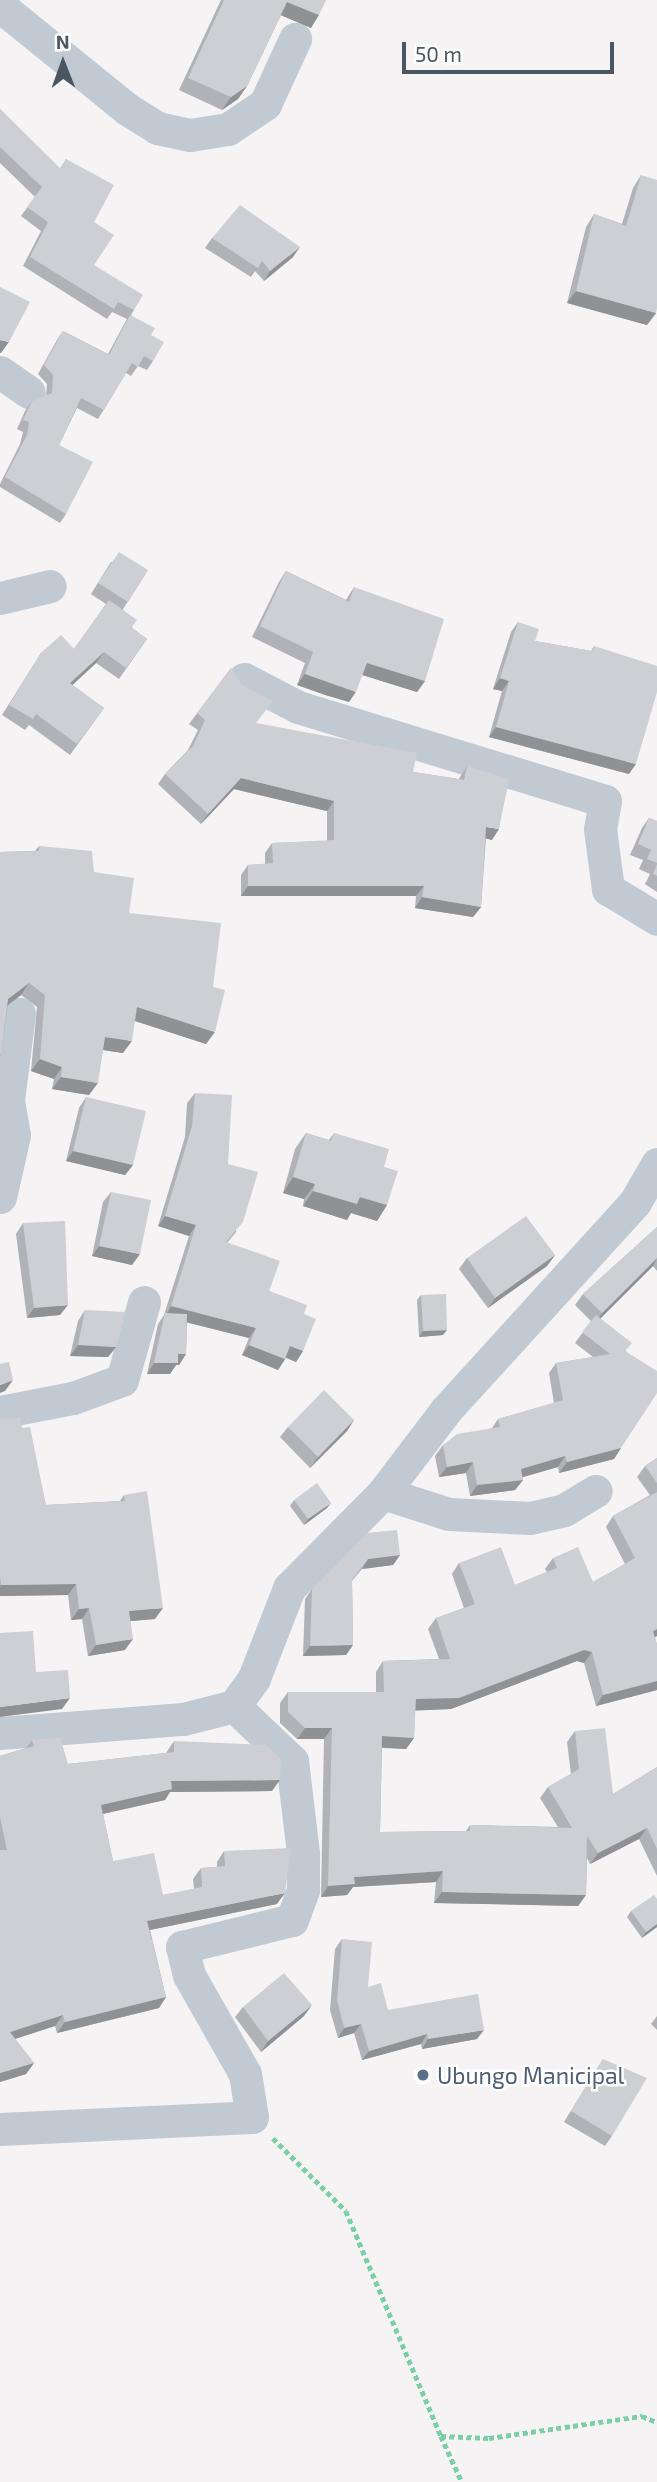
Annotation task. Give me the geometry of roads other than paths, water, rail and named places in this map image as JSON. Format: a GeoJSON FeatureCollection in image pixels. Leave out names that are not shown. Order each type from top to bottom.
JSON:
{"type":"FeatureCollection","features":[{"type":"Feature","properties":{"kind":"street"},"geometry":{"type":"LineString","coordinates":[[0,6],[127,109],[157,128],[190,135],[228,129],[265,104],[295,39]]}},
{"type":"Feature","properties":{"kind":"street"},"geometry":{"type":"LineString","coordinates":[[0,372],[29,392]]}},
{"type":"Feature","properties":{"kind":"street"},"geometry":{"type":"LineString","coordinates":[[0,598],[50,586]]}},
{"type":"Feature","properties":{"kind":"street"},"geometry":{"type":"LineString","coordinates":[[244,679],[298,707],[606,801],[600,829],[608,889],[657,919]]}},
{"type":"Feature","properties":{"kind":"street"},"geometry":{"type":"LineString","coordinates":[[0,1197],[14,1135],[9,1100],[19,1013]]}},
{"type":"Feature","properties":{"kind":"street"},"geometry":{"type":"LineString","coordinates":[[0,1733],[183,1719],[234,1706],[254,1678],[289,1588],[383,1493],[446,1410],[646,1206],[657,1164]]}},
{"type":"Feature","properties":{"kind":"street"},"geometry":{"type":"LineString","coordinates":[[0,1412],[73,1398],[122,1380],[144,1302]]}},
{"type":"Feature","properties":{"kind":"street"},"geometry":{"type":"LineString","coordinates":[[383,1493],[449,1514],[530,1518],[564,1510],[596,1491]]}},
{"type":"Feature","properties":{"kind":"street"},"geometry":{"type":"LineString","coordinates":[[0,2129],[252,2117],[245,2074],[189,1975],[182,1947],[292,1920],[303,1889],[303,1853],[292,1761],[234,1706]]}},
{"type":"Feature","properties":{"kind":"place","name":"Ubungo Manicipal"},"geometry":{"type":"Point","coordinates":[423,2075]}}]}
